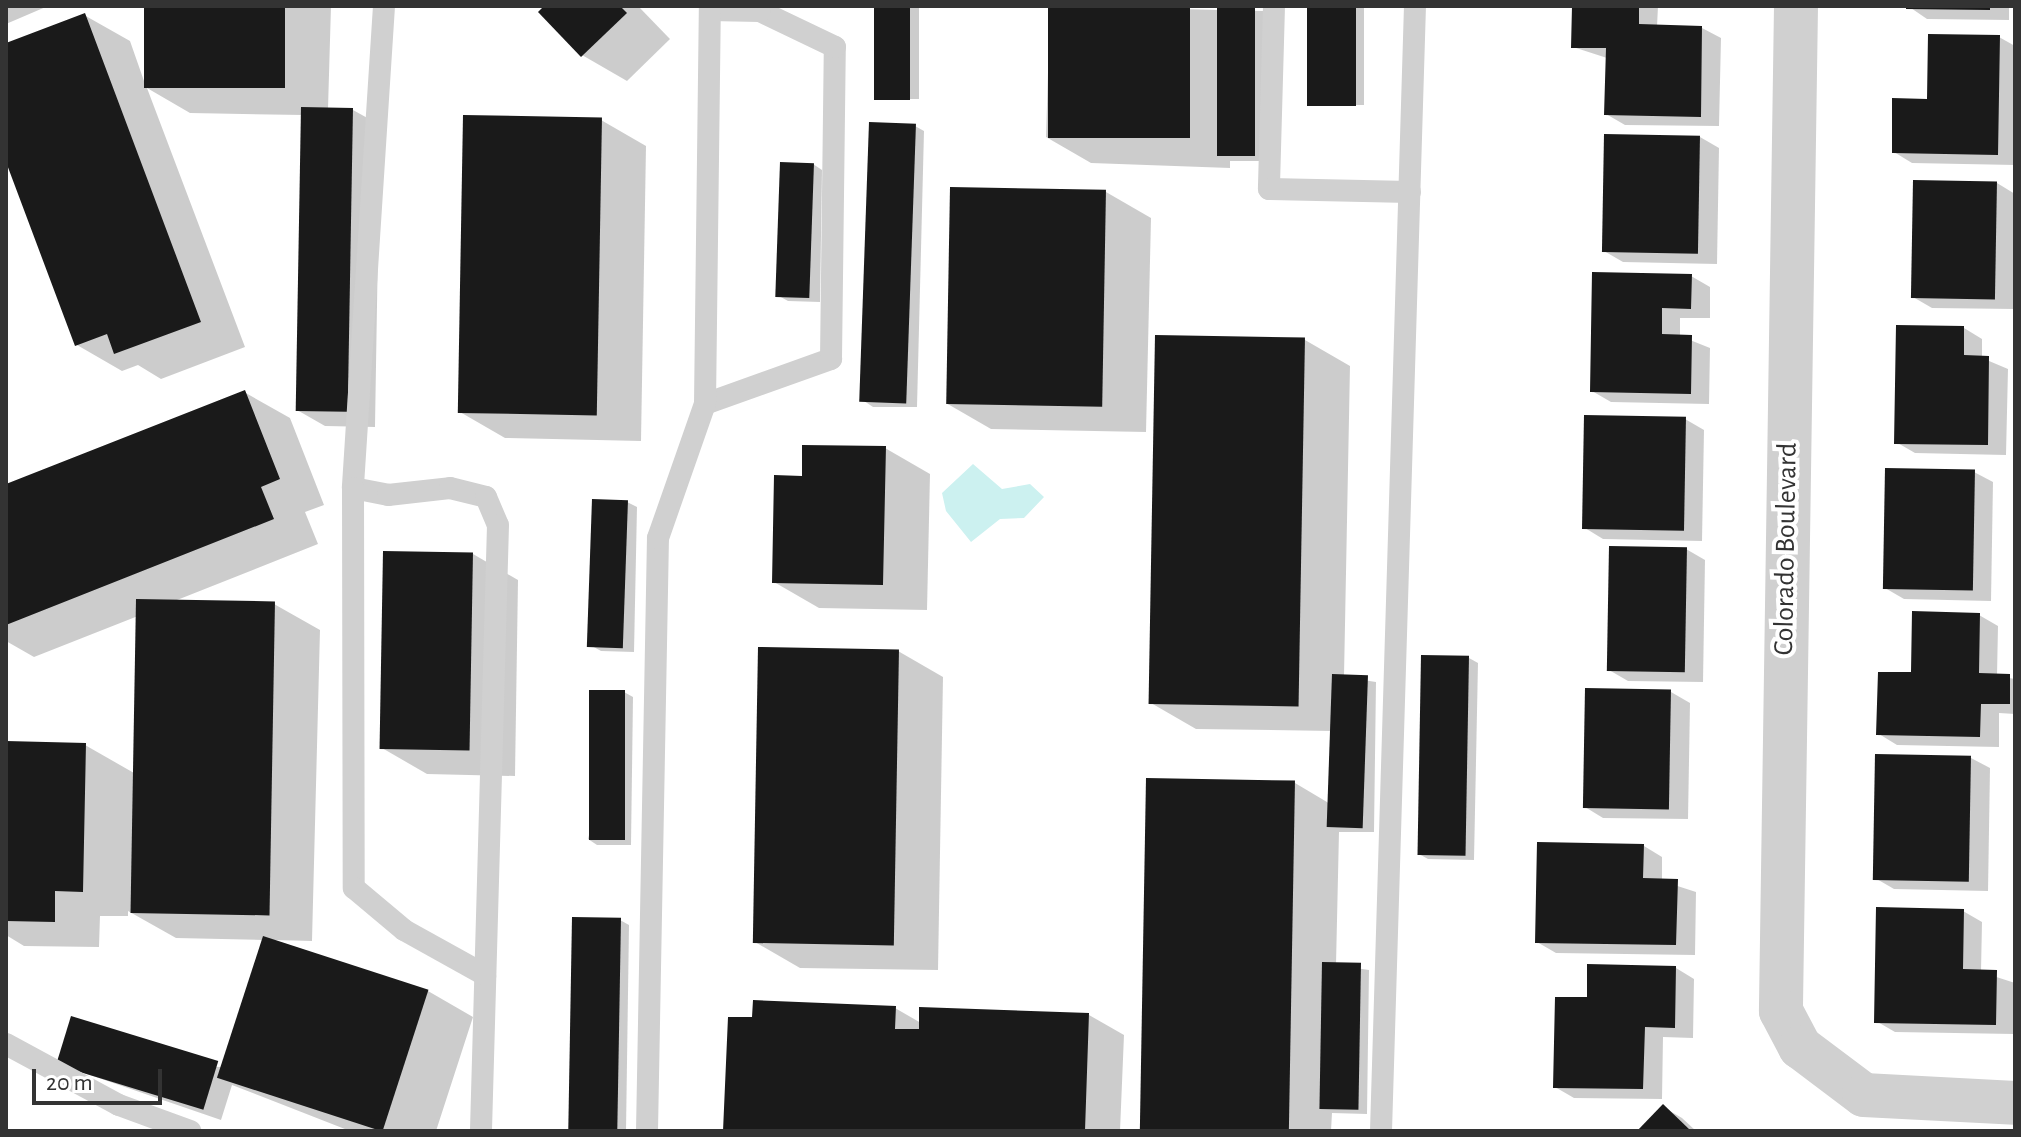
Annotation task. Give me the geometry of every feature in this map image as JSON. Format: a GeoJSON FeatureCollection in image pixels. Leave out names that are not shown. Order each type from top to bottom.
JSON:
{"type":"FeatureCollection","features":[{"type":"Feature","properties":{"kind":"street","name":"Colorado Boulevard"},"geometry":{"type":"LineString","coordinates":[[1796,6],[1781,1011],[1800,1047],[1830,1074],[1864,1095],[1902,1101],[2015,1103]]}},
{"type":"Feature","properties":{"kind":"lane"},"geometry":{"type":"LineString","coordinates":[[384,6],[353,488],[354,888],[404,930],[485,975]]}},
{"type":"Feature","properties":{"kind":"lane"},"geometry":{"type":"LineString","coordinates":[[1274,6],[1269,189],[1410,192]]}},
{"type":"Feature","properties":{"kind":"lane"},"geometry":{"type":"LineString","coordinates":[[1381,1131],[1415,6]]}},
{"type":"Feature","properties":{"kind":"lane"},"geometry":{"type":"LineString","coordinates":[[647,1131],[658,538],[705,404],[710,8],[760,11],[835,47],[831,359],[705,404]]}},
{"type":"Feature","properties":{"kind":"lane"},"geometry":{"type":"LineString","coordinates":[[353,488],[388,495],[450,488],[486,497],[498,525],[481,1131]]}},
{"type":"Feature","properties":{"kind":"lane"},"geometry":{"type":"LineString","coordinates":[[6,1044],[119,1105],[190,1131]]}},
{"type":"Feature","properties":{"kind":"water"},"geometry":{"type":"Polygon","coordinates":[[[973,464],[1002,489],[1030,484],[1044,497],[1024,518],[1000,519],[971,542],[946,511],[942,493],[973,464]]]}},
{"type":"Feature","properties":{"kind":"building"},"geometry":{"type":"Polygon","coordinates":[[[144,6],[285,6],[285,88],[144,88],[144,6]]]}},
{"type":"Feature","properties":{"kind":"building"},"geometry":{"type":"Polygon","coordinates":[[[544,6],[620,6],[627,13],[581,57],[538,12],[544,6]]]}},
{"type":"Feature","properties":{"kind":"building"},"geometry":{"type":"Polygon","coordinates":[[[874,6],[910,6],[910,100],[874,100],[874,6]]]}},
{"type":"Feature","properties":{"kind":"building"},"geometry":{"type":"Polygon","coordinates":[[[1048,6],[1190,6],[1190,138],[1048,138],[1048,6]]]}},
{"type":"Feature","properties":{"kind":"building"},"geometry":{"type":"Polygon","coordinates":[[[1217,6],[1255,6],[1255,156],[1217,156],[1217,6]]]}},
{"type":"Feature","properties":{"kind":"building"},"geometry":{"type":"Polygon","coordinates":[[[1307,6],[1356,6],[1356,106],[1307,106],[1307,6]]]}},
{"type":"Feature","properties":{"kind":"building"},"geometry":{"type":"Polygon","coordinates":[[[1572,6],[1639,6],[1639,24],[1702,26],[1701,117],[1604,115],[1606,48],[1571,48],[1572,6]]]}},
{"type":"Feature","properties":{"kind":"building"},"geometry":{"type":"Polygon","coordinates":[[[1906,6],[1990,6],[1990,10],[1906,9],[1906,6]]]}},
{"type":"Feature","properties":{"kind":"building"},"geometry":{"type":"Polygon","coordinates":[[[85,13],[201,322],[114,354],[107,334],[75,346],[6,162],[6,43],[85,13]]]}},
{"type":"Feature","properties":{"kind":"building"},"geometry":{"type":"Polygon","coordinates":[[[1928,34],[2000,35],[1998,155],[1892,153],[1892,98],[1927,99],[1928,34]]]}},
{"type":"Feature","properties":{"kind":"building"},"geometry":{"type":"Polygon","coordinates":[[[301,107],[353,108],[348,412],[296,411],[301,107]]]}},
{"type":"Feature","properties":{"kind":"building"},"geometry":{"type":"Polygon","coordinates":[[[463,115],[602,117],[597,415],[458,413],[463,115]]]}},
{"type":"Feature","properties":{"kind":"building"},"geometry":{"type":"Polygon","coordinates":[[[869,122],[916,124],[906,403],[859,402],[869,122]]]}},
{"type":"Feature","properties":{"kind":"building"},"geometry":{"type":"Polygon","coordinates":[[[1604,134],[1700,136],[1698,254],[1602,252],[1604,134]]]}},
{"type":"Feature","properties":{"kind":"building"},"geometry":{"type":"Polygon","coordinates":[[[780,162],[814,163],[809,298],[775,297],[780,162]]]}},
{"type":"Feature","properties":{"kind":"building"},"geometry":{"type":"Polygon","coordinates":[[[1913,180],[1997,181],[1995,299],[1911,298],[1913,180]]]}},
{"type":"Feature","properties":{"kind":"building"},"geometry":{"type":"Polygon","coordinates":[[[950,187],[1106,190],[1102,407],[946,404],[950,187]]]}},
{"type":"Feature","properties":{"kind":"building"},"geometry":{"type":"Polygon","coordinates":[[[1592,272],[1692,274],[1691,309],[1662,308],[1662,334],[1692,335],[1691,394],[1590,392],[1592,272]]]}},
{"type":"Feature","properties":{"kind":"building"},"geometry":{"type":"Polygon","coordinates":[[[1896,325],[1964,326],[1964,355],[1989,356],[1988,445],[1894,444],[1896,325]]]}},
{"type":"Feature","properties":{"kind":"building"},"geometry":{"type":"Polygon","coordinates":[[[1155,335],[1305,338],[1299,707],[1149,704],[1155,335]]]}},
{"type":"Feature","properties":{"kind":"building"},"geometry":{"type":"Polygon","coordinates":[[[245,390],[280,479],[261,487],[274,519],[6,625],[6,484],[245,390]]]}},
{"type":"Feature","properties":{"kind":"building"},"geometry":{"type":"Polygon","coordinates":[[[1584,415],[1686,417],[1684,531],[1582,529],[1584,415]]]}},
{"type":"Feature","properties":{"kind":"building"},"geometry":{"type":"Polygon","coordinates":[[[802,445],[886,446],[883,585],[772,583],[774,475],[802,476],[802,445]]]}},
{"type":"Feature","properties":{"kind":"building"},"geometry":{"type":"Polygon","coordinates":[[[1885,468],[1975,470],[1973,591],[1883,589],[1885,468]]]}},
{"type":"Feature","properties":{"kind":"building"},"geometry":{"type":"Polygon","coordinates":[[[592,499],[628,500],[623,648],[587,647],[592,499]]]}},
{"type":"Feature","properties":{"kind":"building"},"geometry":{"type":"Polygon","coordinates":[[[1609,546],[1687,547],[1685,672],[1607,671],[1609,546]]]}},
{"type":"Feature","properties":{"kind":"building"},"geometry":{"type":"Polygon","coordinates":[[[383,551],[473,553],[470,751],[380,749],[383,551]]]}},
{"type":"Feature","properties":{"kind":"building"},"geometry":{"type":"Polygon","coordinates":[[[136,599],[275,601],[269,915],[131,913],[136,599]]]}},
{"type":"Feature","properties":{"kind":"building"},"geometry":{"type":"Polygon","coordinates":[[[1912,611],[1980,613],[1979,673],[2010,674],[2010,704],[1981,704],[1980,737],[1876,735],[1878,672],[1911,672],[1912,611]]]}},
{"type":"Feature","properties":{"kind":"building"},"geometry":{"type":"Polygon","coordinates":[[[758,647],[899,649],[894,945],[753,943],[758,647]]]}},
{"type":"Feature","properties":{"kind":"building"},"geometry":{"type":"Polygon","coordinates":[[[1421,655],[1469,656],[1466,856],[1418,855],[1421,655]]]}},
{"type":"Feature","properties":{"kind":"building"},"geometry":{"type":"Polygon","coordinates":[[[1332,674],[1368,675],[1363,828],[1327,827],[1332,674]]]}},
{"type":"Feature","properties":{"kind":"building"},"geometry":{"type":"Polygon","coordinates":[[[1585,688],[1671,690],[1669,809],[1583,808],[1585,688]]]}},
{"type":"Feature","properties":{"kind":"building"},"geometry":{"type":"Polygon","coordinates":[[[589,690],[625,690],[625,840],[589,840],[589,690]]]}},
{"type":"Feature","properties":{"kind":"building"},"geometry":{"type":"Polygon","coordinates":[[[6,741],[86,743],[83,892],[55,891],[55,922],[6,921],[6,741]]]}},
{"type":"Feature","properties":{"kind":"building"},"geometry":{"type":"Polygon","coordinates":[[[1875,754],[1971,756],[1969,882],[1873,880],[1875,754]]]}},
{"type":"Feature","properties":{"kind":"building"},"geometry":{"type":"Polygon","coordinates":[[[1146,778],[1295,781],[1289,1131],[1140,1131],[1146,778]]]}},
{"type":"Feature","properties":{"kind":"building"},"geometry":{"type":"Polygon","coordinates":[[[1537,842],[1644,844],[1643,878],[1678,879],[1676,945],[1535,943],[1537,842]]]}},
{"type":"Feature","properties":{"kind":"building"},"geometry":{"type":"Polygon","coordinates":[[[1876,907],[1964,909],[1963,969],[1997,970],[1996,1025],[1874,1023],[1876,907]]]}},
{"type":"Feature","properties":{"kind":"building"},"geometry":{"type":"Polygon","coordinates":[[[572,917],[621,918],[617,1131],[568,1131],[572,917]]]}},
{"type":"Feature","properties":{"kind":"building"},"geometry":{"type":"Polygon","coordinates":[[[263,936],[428,990],[383,1131],[217,1078],[263,936]]]}},
{"type":"Feature","properties":{"kind":"building"},"geometry":{"type":"Polygon","coordinates":[[[1322,962],[1361,963],[1358,1110],[1319,1109],[1322,962]]]}},
{"type":"Feature","properties":{"kind":"building"},"geometry":{"type":"Polygon","coordinates":[[[1587,964],[1676,966],[1675,1028],[1645,1027],[1643,1089],[1553,1088],[1555,997],[1587,997],[1587,964]]]}},
{"type":"Feature","properties":{"kind":"building"},"geometry":{"type":"Polygon","coordinates":[[[753,1000],[896,1006],[895,1029],[919,1029],[919,1007],[1089,1013],[1085,1131],[723,1131],[728,1017],[752,1017],[753,1000]]]}},
{"type":"Feature","properties":{"kind":"building"},"geometry":{"type":"Polygon","coordinates":[[[71,1016],[218,1061],[203,1110],[56,1065],[71,1016]]]}},
{"type":"Feature","properties":{"kind":"building"},"geometry":{"type":"Polygon","coordinates":[[[1663,1104],[1691,1131],[1637,1131],[1663,1104]]]}}]}
